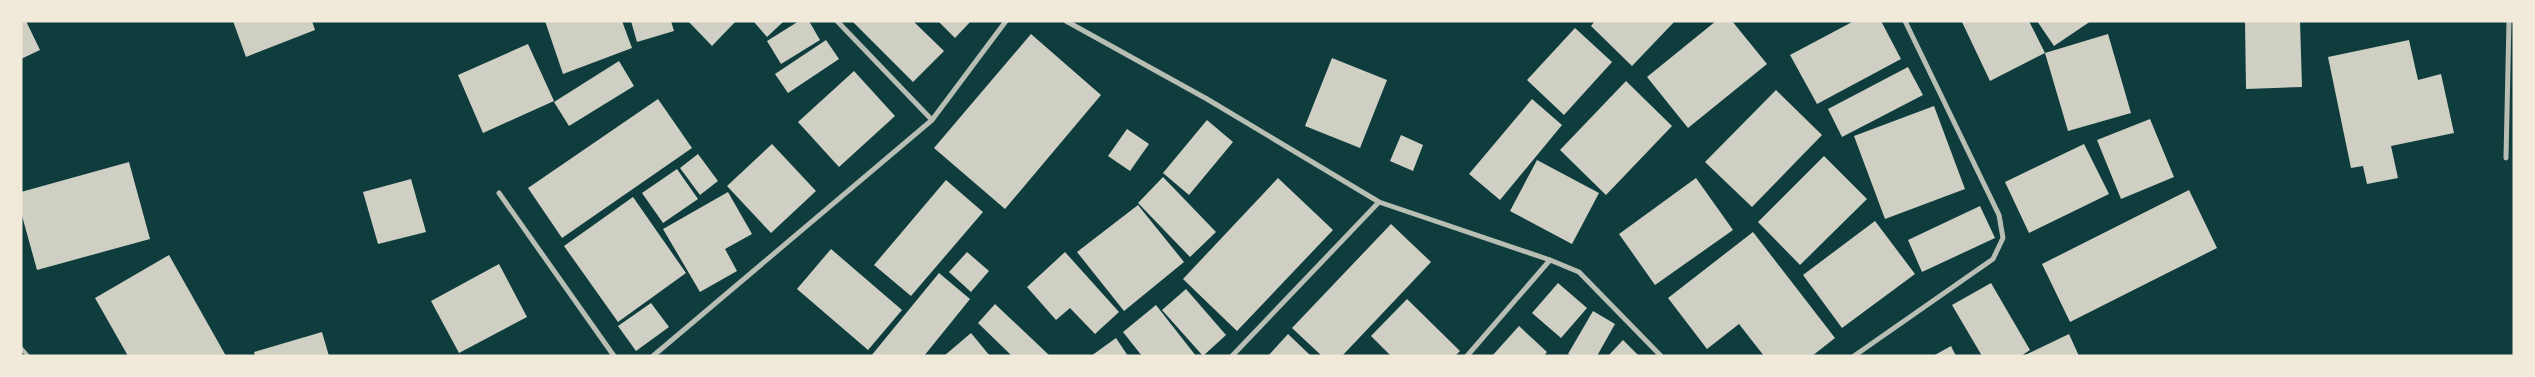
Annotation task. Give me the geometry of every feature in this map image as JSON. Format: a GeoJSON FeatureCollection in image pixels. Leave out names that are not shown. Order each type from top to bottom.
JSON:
{"type":"FeatureCollection","features":[{"type":"Feature","properties":{"kind":"street"},"geometry":{"type":"LineString","coordinates":[[837,21],[932,120]]}},
{"type":"Feature","properties":{"kind":"street"},"geometry":{"type":"LineString","coordinates":[[653,356],[932,120],[1006,21]]}},
{"type":"Feature","properties":{"kind":"street"},"geometry":{"type":"LineString","coordinates":[[1066,21],[1207,99],[1379,202],[1550,260],[1578,272],[1661,356]]}},
{"type":"Feature","properties":{"kind":"street"},"geometry":{"type":"LineString","coordinates":[[1854,356],[1994,259],[2003,238],[1999,215],[1905,21]]}},
{"type":"Feature","properties":{"kind":"street"},"geometry":{"type":"LineString","coordinates":[[2506,158],[2509,21]]}},
{"type":"Feature","properties":{"kind":"street"},"geometry":{"type":"LineString","coordinates":[[498,193],[614,356]]}},
{"type":"Feature","properties":{"kind":"street"},"geometry":{"type":"LineString","coordinates":[[1232,356],[1379,202]]}},
{"type":"Feature","properties":{"kind":"street"},"geometry":{"type":"LineString","coordinates":[[1467,356],[1550,260]]}},
{"type":"Feature","properties":{"kind":"lane"},"geometry":{"type":"LineString","coordinates":[[21,348],[28,356]]}},
{"type":"Feature","properties":{"kind":"building"},"geometry":{"type":"Polygon","coordinates":[[[21,21],[26,21],[40,50],[21,59],[21,21]]]}},
{"type":"Feature","properties":{"kind":"building"},"geometry":{"type":"Polygon","coordinates":[[[233,21],[312,21],[315,30],[246,57],[233,21]]]}},
{"type":"Feature","properties":{"kind":"building"},"geometry":{"type":"Polygon","coordinates":[[[545,21],[622,21],[632,48],[563,74],[545,21]]]}},
{"type":"Feature","properties":{"kind":"building"},"geometry":{"type":"Polygon","coordinates":[[[631,21],[671,21],[674,31],[637,42],[631,21]]]}},
{"type":"Feature","properties":{"kind":"building"},"geometry":{"type":"Polygon","coordinates":[[[688,21],[736,21],[712,46],[688,21]]]}},
{"type":"Feature","properties":{"kind":"building"},"geometry":{"type":"Polygon","coordinates":[[[755,21],[784,21],[767,37],[754,22],[755,21]]]}},
{"type":"Feature","properties":{"kind":"building"},"geometry":{"type":"Polygon","coordinates":[[[799,21],[809,21],[820,40],[781,64],[767,41],[799,21]]]}},
{"type":"Feature","properties":{"kind":"building"},"geometry":{"type":"Polygon","coordinates":[[[852,21],[913,21],[944,51],[913,82],[852,21]]]}},
{"type":"Feature","properties":{"kind":"building"},"geometry":{"type":"Polygon","coordinates":[[[938,21],[971,21],[955,38],[938,21]]]}},
{"type":"Feature","properties":{"kind":"building"},"geometry":{"type":"Polygon","coordinates":[[[1595,21],[1675,21],[1632,66],[1591,26],[1595,21]]]}},
{"type":"Feature","properties":{"kind":"building"},"geometry":{"type":"Polygon","coordinates":[[[1716,21],[1732,21],[1767,64],[1688,128],[1647,77],[1716,21]]]}},
{"type":"Feature","properties":{"kind":"building"},"geometry":{"type":"Polygon","coordinates":[[[1854,21],[1881,21],[1901,59],[1817,104],[1790,55],[1854,21]]]}},
{"type":"Feature","properties":{"kind":"building"},"geometry":{"type":"Polygon","coordinates":[[[2029,21],[2045,53],[1990,81],[1962,22],[2029,21]]]}},
{"type":"Feature","properties":{"kind":"building"},"geometry":{"type":"Polygon","coordinates":[[[2037,21],[2091,21],[2054,46],[2037,21]]]}},
{"type":"Feature","properties":{"kind":"building"},"geometry":{"type":"Polygon","coordinates":[[[2245,21],[2300,21],[2302,87],[2246,89],[2245,21]]]}},
{"type":"Feature","properties":{"kind":"building"},"geometry":{"type":"Polygon","coordinates":[[[1575,28],[1612,62],[1564,115],[1527,80],[1575,28]]]}},
{"type":"Feature","properties":{"kind":"building"},"geometry":{"type":"Polygon","coordinates":[[[1031,34],[1101,95],[1005,209],[934,148],[1031,34]]]}},
{"type":"Feature","properties":{"kind":"building"},"geometry":{"type":"Polygon","coordinates":[[[2108,34],[2131,113],[2068,131],[2045,53],[2108,34]]]}},
{"type":"Feature","properties":{"kind":"building"},"geometry":{"type":"Polygon","coordinates":[[[826,40],[839,59],[788,93],[775,74],[826,40]]]}},
{"type":"Feature","properties":{"kind":"building"},"geometry":{"type":"Polygon","coordinates":[[[2409,40],[2418,80],[2441,74],[2454,133],[2391,146],[2398,178],[2367,184],[2363,166],[2351,168],[2328,57],[2409,40]]]}},
{"type":"Feature","properties":{"kind":"building"},"geometry":{"type":"Polygon","coordinates":[[[528,44],[554,101],[483,133],[458,75],[528,44]]]}},
{"type":"Feature","properties":{"kind":"building"},"geometry":{"type":"Polygon","coordinates":[[[1332,58],[1387,80],[1360,148],[1305,126],[1332,58]]]}},
{"type":"Feature","properties":{"kind":"building"},"geometry":{"type":"Polygon","coordinates":[[[619,61],[634,86],[569,126],[554,102],[619,61]]]}},
{"type":"Feature","properties":{"kind":"building"},"geometry":{"type":"Polygon","coordinates":[[[1908,67],[1923,95],[1842,137],[1828,109],[1908,67]]]}},
{"type":"Feature","properties":{"kind":"building"},"geometry":{"type":"Polygon","coordinates":[[[854,71],[895,116],[839,167],[798,122],[854,71]]]}},
{"type":"Feature","properties":{"kind":"building"},"geometry":{"type":"Polygon","coordinates":[[[1626,81],[1672,126],[1606,195],[1560,150],[1626,81]]]}},
{"type":"Feature","properties":{"kind":"building"},"geometry":{"type":"Polygon","coordinates":[[[1776,90],[1822,135],[1752,207],[1705,162],[1776,90]]]}},
{"type":"Feature","properties":{"kind":"building"},"geometry":{"type":"Polygon","coordinates":[[[658,99],[692,148],[562,238],[528,188],[658,99]]]}},
{"type":"Feature","properties":{"kind":"building"},"geometry":{"type":"Polygon","coordinates":[[[1532,99],[1562,125],[1500,200],[1469,174],[1532,99]]]}},
{"type":"Feature","properties":{"kind":"building"},"geometry":{"type":"Polygon","coordinates":[[[1934,106],[1965,189],[1885,219],[1854,136],[1934,106]]]}},
{"type":"Feature","properties":{"kind":"building"},"geometry":{"type":"Polygon","coordinates":[[[2150,119],[2174,177],[2121,199],[2097,140],[2150,119]]]}},
{"type":"Feature","properties":{"kind":"building"},"geometry":{"type":"Polygon","coordinates":[[[1207,120],[1233,142],[1189,195],[1163,173],[1207,120]]]}},
{"type":"Feature","properties":{"kind":"building"},"geometry":{"type":"Polygon","coordinates":[[[1127,129],[1149,144],[1130,171],[1108,156],[1127,129]]]}},
{"type":"Feature","properties":{"kind":"building"},"geometry":{"type":"Polygon","coordinates":[[[1401,135],[1423,145],[1413,171],[1390,161],[1401,135]]]}},
{"type":"Feature","properties":{"kind":"building"},"geometry":{"type":"Polygon","coordinates":[[[772,144],[816,191],[771,233],[727,186],[772,144]]]}},
{"type":"Feature","properties":{"kind":"building"},"geometry":{"type":"Polygon","coordinates":[[[2084,144],[2109,194],[2029,233],[2005,182],[2084,144]]]}},
{"type":"Feature","properties":{"kind":"building"},"geometry":{"type":"Polygon","coordinates":[[[698,154],[718,181],[700,195],[680,168],[698,154]]]}},
{"type":"Feature","properties":{"kind":"building"},"geometry":{"type":"Polygon","coordinates":[[[1824,156],[1867,199],[1800,265],[1758,222],[1824,156]]]}},
{"type":"Feature","properties":{"kind":"building"},"geometry":{"type":"Polygon","coordinates":[[[1537,160],[1599,193],[1572,244],[1510,211],[1537,160]]]}},
{"type":"Feature","properties":{"kind":"building"},"geometry":{"type":"Polygon","coordinates":[[[129,162],[150,239],[37,270],[21,212],[21,192],[129,162]]]}},
{"type":"Feature","properties":{"kind":"building"},"geometry":{"type":"Polygon","coordinates":[[[677,169],[698,199],[663,223],[642,193],[677,169]]]}},
{"type":"Feature","properties":{"kind":"building"},"geometry":{"type":"Polygon","coordinates":[[[1163,177],[1216,232],[1190,257],[1138,203],[1163,177]]]}},
{"type":"Feature","properties":{"kind":"building"},"geometry":{"type":"Polygon","coordinates":[[[1278,178],[1333,230],[1237,331],[1183,279],[1278,178]]]}},
{"type":"Feature","properties":{"kind":"building"},"geometry":{"type":"Polygon","coordinates":[[[1696,178],[1733,230],[1655,285],[1619,234],[1696,178]]]}},
{"type":"Feature","properties":{"kind":"building"},"geometry":{"type":"Polygon","coordinates":[[[411,179],[426,232],[378,244],[363,192],[411,179]]]}},
{"type":"Feature","properties":{"kind":"building"},"geometry":{"type":"Polygon","coordinates":[[[946,180],[983,212],[911,296],[874,265],[946,180]]]}},
{"type":"Feature","properties":{"kind":"building"},"geometry":{"type":"Polygon","coordinates":[[[2189,190],[2217,248],[2070,322],[2042,264],[2189,190]]]}},
{"type":"Feature","properties":{"kind":"building"},"geometry":{"type":"Polygon","coordinates":[[[728,192],[752,234],[725,249],[737,271],[700,292],[663,229],[728,192]]]}},
{"type":"Feature","properties":{"kind":"building"},"geometry":{"type":"Polygon","coordinates":[[[633,197],[686,273],[618,322],[564,246],[633,197]]]}},
{"type":"Feature","properties":{"kind":"building"},"geometry":{"type":"Polygon","coordinates":[[[1138,205],[1184,262],[1124,311],[1077,252],[1138,205]]]}},
{"type":"Feature","properties":{"kind":"building"},"geometry":{"type":"Polygon","coordinates":[[[1980,206],[1995,238],[1922,272],[1908,240],[1980,206]]]}},
{"type":"Feature","properties":{"kind":"building"},"geometry":{"type":"Polygon","coordinates":[[[1875,221],[1915,274],[1842,328],[1803,275],[1875,221]]]}},
{"type":"Feature","properties":{"kind":"building"},"geometry":{"type":"Polygon","coordinates":[[[1391,224],[1431,262],[1342,356],[1322,356],[1292,328],[1391,224]]]}},
{"type":"Feature","properties":{"kind":"building"},"geometry":{"type":"Polygon","coordinates":[[[1753,232],[1835,338],[1812,356],[1764,356],[1739,324],[1707,349],[1668,298],[1753,232]]]}},
{"type":"Feature","properties":{"kind":"building"},"geometry":{"type":"Polygon","coordinates":[[[831,249],[902,310],[868,350],[797,289],[831,249]]]}},
{"type":"Feature","properties":{"kind":"building"},"geometry":{"type":"Polygon","coordinates":[[[967,252],[989,271],[971,292],[949,272],[967,252]]]}},
{"type":"Feature","properties":{"kind":"building"},"geometry":{"type":"Polygon","coordinates":[[[1065,252],[1119,312],[1095,334],[1070,308],[1056,320],[1027,287],[1065,252]]]}},
{"type":"Feature","properties":{"kind":"building"},"geometry":{"type":"Polygon","coordinates":[[[169,255],[226,356],[128,356],[95,298],[169,255]]]}},
{"type":"Feature","properties":{"kind":"building"},"geometry":{"type":"Polygon","coordinates":[[[499,264],[527,317],[459,353],[431,301],[499,264]]]}},
{"type":"Feature","properties":{"kind":"building"},"geometry":{"type":"Polygon","coordinates":[[[939,273],[970,299],[924,356],[871,356],[939,273]]]}},
{"type":"Feature","properties":{"kind":"building"},"geometry":{"type":"Polygon","coordinates":[[[1558,283],[1587,308],[1561,338],[1532,313],[1558,283]]]}},
{"type":"Feature","properties":{"kind":"building"},"geometry":{"type":"Polygon","coordinates":[[[1991,283],[2030,350],[2021,356],[1982,356],[1952,305],[1991,283]]]}},
{"type":"Feature","properties":{"kind":"building"},"geometry":{"type":"Polygon","coordinates":[[[1186,289],[1226,335],[1203,356],[1162,310],[1186,289]]]}},
{"type":"Feature","properties":{"kind":"building"},"geometry":{"type":"Polygon","coordinates":[[[1407,299],[1460,351],[1455,356],[1391,356],[1371,336],[1407,299]]]}},
{"type":"Feature","properties":{"kind":"building"},"geometry":{"type":"Polygon","coordinates":[[[651,303],[669,327],[636,351],[618,326],[651,303]]]}},
{"type":"Feature","properties":{"kind":"building"},"geometry":{"type":"Polygon","coordinates":[[[995,304],[1050,356],[1012,356],[978,323],[995,304]]]}},
{"type":"Feature","properties":{"kind":"building"},"geometry":{"type":"Polygon","coordinates":[[[1156,305],[1196,356],[1142,356],[1123,332],[1156,305]]]}},
{"type":"Feature","properties":{"kind":"building"},"geometry":{"type":"Polygon","coordinates":[[[1593,311],[1615,324],[1597,356],[1572,356],[1568,354],[1593,311]]]}},
{"type":"Feature","properties":{"kind":"building"},"geometry":{"type":"Polygon","coordinates":[[[1519,326],[1547,352],[1544,356],[1492,356],[1519,326]]]}},
{"type":"Feature","properties":{"kind":"building"},"geometry":{"type":"Polygon","coordinates":[[[322,332],[329,356],[255,356],[254,352],[322,332]]]}},
{"type":"Feature","properties":{"kind":"building"},"geometry":{"type":"Polygon","coordinates":[[[971,333],[990,356],[944,356],[971,333]]]}},
{"type":"Feature","properties":{"kind":"building"},"geometry":{"type":"Polygon","coordinates":[[[1288,334],[1311,356],[1268,356],[1288,334]]]}},
{"type":"Feature","properties":{"kind":"building"},"geometry":{"type":"Polygon","coordinates":[[[2069,334],[2079,356],[2023,356],[2069,334]]]}},
{"type":"Feature","properties":{"kind":"building"},"geometry":{"type":"Polygon","coordinates":[[[1116,338],[1128,356],[1091,356],[1116,338]]]}},
{"type":"Feature","properties":{"kind":"building"},"geometry":{"type":"Polygon","coordinates":[[[1623,340],[1639,356],[1608,356],[1623,340]]]}},
{"type":"Feature","properties":{"kind":"building"},"geometry":{"type":"Polygon","coordinates":[[[1951,346],[1956,356],[1933,356],[1951,346]]]}}]}
